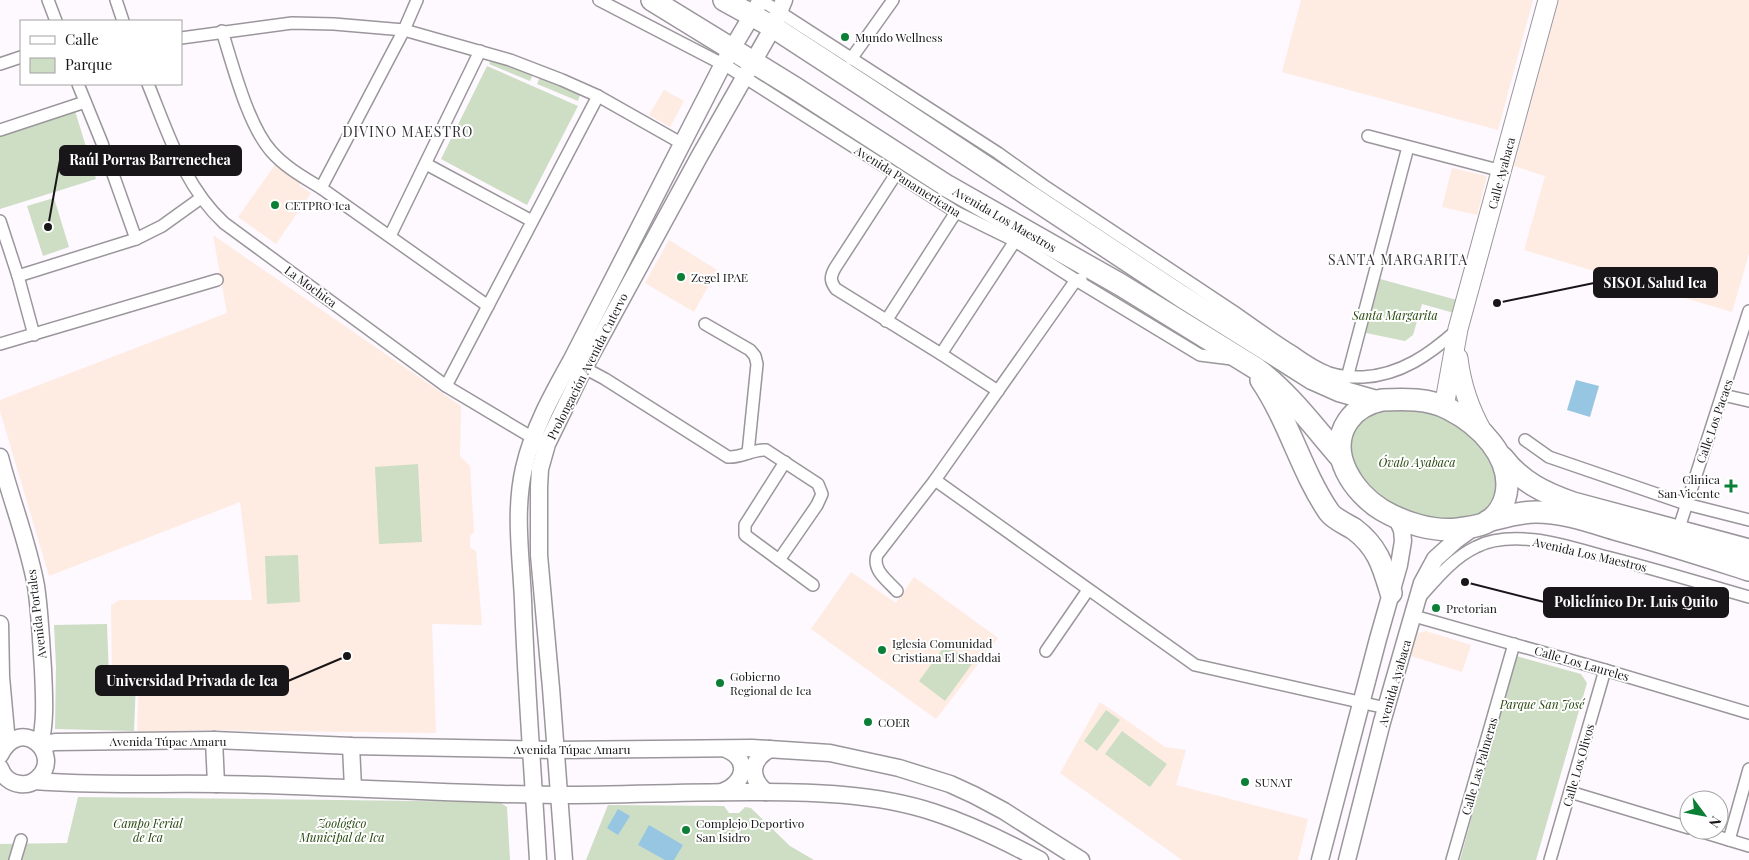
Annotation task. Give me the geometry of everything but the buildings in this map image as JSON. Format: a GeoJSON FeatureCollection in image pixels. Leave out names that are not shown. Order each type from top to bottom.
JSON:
{"type":"FeatureCollection","features":[{"type":"Feature","properties":{"kind":"highway","name":"Avenida Los Maestros"},"geometry":{"type":"LineString","coordinates":[[652,0],[727,56],[748,69],[948,186],[1102,273],[1242,360],[1281,389],[1341,458]]}},
{"type":"Feature","properties":{"kind":"highway"},"geometry":{"type":"LineString","coordinates":[[724,0],[758,5],[781,14],[1012,184],[1181,296],[1263,340],[1313,379],[1340,391],[1375,401]]}},
{"type":"Feature","properties":{"kind":"highway"},"geometry":{"type":"LineString","coordinates":[[1012,184],[1042,185]]}},
{"type":"Feature","properties":{"kind":"highway"},"geometry":{"type":"LineString","coordinates":[[1242,360],[1258,374],[1266,387],[1330,514],[1356,530],[1381,560],[1391,593]]}},
{"type":"Feature","properties":{"kind":"highway"},"geometry":{"type":"LineString","coordinates":[[1749,550],[1573,503],[1551,495],[1520,477],[1512,470],[1490,443],[1466,420],[1444,407],[1419,400],[1375,401],[1361,407],[1346,424],[1340,440],[1341,458],[1346,471],[1362,494],[1376,506],[1410,523],[1443,529],[1455,529],[1482,524],[1514,514],[1536,512],[1555,514],[1577,518],[1641,536],[1749,570]]}},
{"type":"Feature","properties":{"kind":"highway"},"geometry":{"type":"LineString","coordinates":[[1482,524],[1496,514],[1501,507],[1505,500],[1507,484],[1503,463],[1490,443]]}},
{"type":"Feature","properties":{"kind":"main road","name":"Calle Ayabaca"},"geometry":{"type":"LineString","coordinates":[[1444,407],[1457,338],[1548,0]]}},
{"type":"Feature","properties":{"kind":"main road","name":"Calle Ayabaca"},"geometry":{"type":"LineString","coordinates":[[1457,338],[1460,376],[1476,420],[1490,443]]}},
{"type":"Feature","properties":{"kind":"street"},"geometry":{"type":"LineString","coordinates":[[48,0],[56,20]]}},
{"type":"Feature","properties":{"kind":"street"},"geometry":{"type":"LineString","coordinates":[[116,0],[123,20]]}},
{"type":"Feature","properties":{"kind":"street"},"geometry":{"type":"LineString","coordinates":[[320,188],[404,30],[417,0]]}},
{"type":"Feature","properties":{"kind":"street"},"geometry":{"type":"LineString","coordinates":[[599,0],[727,56]]}},
{"type":"Feature","properties":{"kind":"street"},"geometry":{"type":"LineString","coordinates":[[852,59],[893,0]]}},
{"type":"Feature","properties":{"kind":"street","name":"Prolongación Avenida Cutervo"},"geometry":{"type":"LineString","coordinates":[[538,860],[527,693],[519,513],[524,469],[540,441],[678,149],[727,56],[758,5]]}},
{"type":"Feature","properties":{"kind":"street"},"geometry":{"type":"LineString","coordinates":[[781,14],[998,153],[1042,185],[1233,310],[1263,340],[1318,368],[1347,378],[1383,374],[1407,366],[1457,338]]}},
{"type":"Feature","properties":{"kind":"street","name":"Prolongación Avenida Cutervo"},"geometry":{"type":"LineString","coordinates":[[577,364],[781,14]]}},
{"type":"Feature","properties":{"kind":"street"},"geometry":{"type":"LineString","coordinates":[[182,38],[292,23],[404,30],[510,60],[598,96],[678,149],[679,164],[688,168],[696,162]]}},
{"type":"Feature","properties":{"kind":"street"},"geometry":{"type":"LineString","coordinates":[[222,32],[254,122],[270,151],[287,166],[488,306]]}},
{"type":"Feature","properties":{"kind":"street"},"geometry":{"type":"LineString","coordinates":[[390,236],[480,51]]}},
{"type":"Feature","properties":{"kind":"street"},"geometry":{"type":"LineString","coordinates":[[0,64],[20,57]]}},
{"type":"Feature","properties":{"kind":"street","name":"Avenida Panamericana"},"geometry":{"type":"LineString","coordinates":[[748,69],[896,174],[956,212],[1015,241],[1200,355],[1242,360]]}},
{"type":"Feature","properties":{"kind":"street"},"geometry":{"type":"LineString","coordinates":[[78,85],[102,143],[136,239]]}},
{"type":"Feature","properties":{"kind":"street","name":"La Mochica"},"geometry":{"type":"LineString","coordinates":[[148,85],[180,162],[201,198],[224,223],[446,386],[540,441]]}},
{"type":"Feature","properties":{"kind":"street"},"geometry":{"type":"LineString","coordinates":[[446,386],[598,96]]}},
{"type":"Feature","properties":{"kind":"street"},"geometry":{"type":"LineString","coordinates":[[0,130],[85,102]]}},
{"type":"Feature","properties":{"kind":"street"},"geometry":{"type":"LineString","coordinates":[[1368,136],[1502,171]]}},
{"type":"Feature","properties":{"kind":"street"},"geometry":{"type":"LineString","coordinates":[[1347,378],[1408,147]]}},
{"type":"Feature","properties":{"kind":"street"},"geometry":{"type":"LineString","coordinates":[[426,164],[532,221]]}},
{"type":"Feature","properties":{"kind":"street"},"geometry":{"type":"LineString","coordinates":[[896,174],[831,276],[832,282],[836,289],[998,391]]}},
{"type":"Feature","properties":{"kind":"street"},"geometry":{"type":"LineString","coordinates":[[18,276],[136,239],[162,226],[201,198]]}},
{"type":"Feature","properties":{"kind":"street"},"geometry":{"type":"LineString","coordinates":[[886,321],[956,212]]}},
{"type":"Feature","properties":{"kind":"street"},"geometry":{"type":"LineString","coordinates":[[0,221],[18,276],[34,335]]}},
{"type":"Feature","properties":{"kind":"street"},"geometry":{"type":"LineString","coordinates":[[941,354],[1015,241]]}},
{"type":"Feature","properties":{"kind":"street"},"geometry":{"type":"LineString","coordinates":[[897,591],[876,568],[875,561],[877,555],[934,480],[1076,280],[1102,273]]}},
{"type":"Feature","properties":{"kind":"street"},"geometry":{"type":"LineString","coordinates":[[0,344],[217,280]]}},
{"type":"Feature","properties":{"kind":"street","name":"Calle Los Pacaes"},"geometry":{"type":"LineString","coordinates":[[1678,531],[1749,311]]}},
{"type":"Feature","properties":{"kind":"street"},"geometry":{"type":"LineString","coordinates":[[705,324],[750,350],[755,356],[757,364],[748,453]]}},
{"type":"Feature","properties":{"kind":"street"},"geometry":{"type":"LineString","coordinates":[[577,364],[605,379],[728,456],[734,457],[766,450],[818,484],[822,494],[817,506],[779,560]]}},
{"type":"Feature","properties":{"kind":"street"},"geometry":{"type":"LineString","coordinates":[[1723,395],[1749,401]]}},
{"type":"Feature","properties":{"kind":"street"},"geometry":{"type":"LineString","coordinates":[[1525,440],[1549,457],[1686,504],[1749,520]]}},
{"type":"Feature","properties":{"kind":"street","name":"Prolongación Avenida Cutervo"},"geometry":{"type":"LineString","coordinates":[[540,441],[539,555],[564,860]]}},
{"type":"Feature","properties":{"kind":"street","name":"Avenida Portales"},"geometry":{"type":"LineString","coordinates":[[0,457],[36,586],[41,633],[44,703],[44,726],[40,745],[45,754],[46,762],[41,776],[35,781]]}},
{"type":"Feature","properties":{"kind":"street"},"geometry":{"type":"LineString","coordinates":[[785,462],[745,525],[745,535],[813,585]]}},
{"type":"Feature","properties":{"kind":"street"},"geometry":{"type":"LineString","coordinates":[[934,480],[1195,665],[1386,708]]}},
{"type":"Feature","properties":{"kind":"street"},"geometry":{"type":"LineString","coordinates":[[519,513],[539,513]]}},
{"type":"Feature","properties":{"kind":"street","name":"Avenida Ayabaca"},"geometry":{"type":"LineString","coordinates":[[1320,860],[1399,565],[1403,541],[1402,530],[1396,517]]}},
{"type":"Feature","properties":{"kind":"street","name":"Avenida Ayabaca"},"geometry":{"type":"LineString","coordinates":[[1346,860],[1386,708],[1422,583],[1435,559],[1456,540],[1482,524]]}},
{"type":"Feature","properties":{"kind":"street","name":"Avenida Los Maestros"},"geometry":{"type":"LineString","coordinates":[[1418,598],[1450,564],[1476,546],[1492,542],[1522,540],[1536,540],[1628,562],[1749,597]]}},
{"type":"Feature","properties":{"kind":"street"},"geometry":{"type":"LineString","coordinates":[[1046,650],[1088,590]]}},
{"type":"Feature","properties":{"kind":"street","name":"Calle Los Laureles"},"geometry":{"type":"LineString","coordinates":[[1414,616],[1749,713]]}},
{"type":"Feature","properties":{"kind":"street"},"geometry":{"type":"LineString","coordinates":[[0,624],[3,747]]}},
{"type":"Feature","properties":{"kind":"street","name":"Calle Las Palmeras"},"geometry":{"type":"LineString","coordinates":[[1452,860],[1514,644]]}},
{"type":"Feature","properties":{"kind":"street","name":"Calle Los Olivos"},"geometry":{"type":"LineString","coordinates":[[1550,860],[1605,670]]}},
{"type":"Feature","properties":{"kind":"street","name":"Avenida Túpac Amaru"},"geometry":{"type":"LineString","coordinates":[[3,747],[22,738],[34,741],[40,745],[61,742],[214,740],[351,746],[555,750],[726,749],[830,753],[915,772],[974,795],[1004,811],[1080,860]]}},
{"type":"Feature","properties":{"kind":"street"},"geometry":{"type":"LineString","coordinates":[[214,740],[216,784]]}},
{"type":"Feature","properties":{"kind":"street"},"geometry":{"type":"LineString","coordinates":[[351,746],[353,788]]}},
{"type":"Feature","properties":{"kind":"street"},"geometry":{"type":"LineString","coordinates":[[722,792],[736,785],[742,772],[738,757],[726,749]]}},
{"type":"Feature","properties":{"kind":"street"},"geometry":{"type":"LineString","coordinates":[[766,792],[755,779],[754,771],[760,754],[770,750]]}},
{"type":"Feature","properties":{"kind":"street"},"geometry":{"type":"LineString","coordinates":[[1749,769],[1729,840],[1749,846]]}},
{"type":"Feature","properties":{"kind":"street"},"geometry":{"type":"LineString","coordinates":[[3,776],[22,785],[35,781],[85,784],[216,784],[559,795],[722,792],[844,795],[876,798],[931,811],[985,832],[1040,860]]}},
{"type":"Feature","properties":{"kind":"street"},"geometry":{"type":"LineString","coordinates":[[1570,792],[1679,825]]}},
{"type":"Feature","properties":{"kind":"street"},"geometry":{"type":"LineString","coordinates":[[15,860],[21,840]]}},
{"type":"Feature","properties":{"kind":"shaded area"},"geometry":{"type":"Polygon","coordinates":[[[1301,0],[1533,0],[1498,130],[1282,72],[1301,0]]]}},
{"type":"Feature","properties":{"kind":"shaded area"},"geometry":{"type":"Polygon","coordinates":[[[1559,0],[1749,0],[1749,254],[1732,312],[1524,250],[1545,176],[1514,166],[1559,0]]]}},
{"type":"Feature","properties":{"kind":"shaded area"},"geometry":{"type":"Polygon","coordinates":[[[664,90],[684,101],[670,127],[649,115],[664,90]]]}},
{"type":"Feature","properties":{"kind":"shaded area","name":"CETPRO Ica"},"geometry":{"type":"Polygon","coordinates":[[[275,165],[301,182],[299,185],[311,193],[276,244],[238,217],[275,165]]]}},
{"type":"Feature","properties":{"kind":"shaded area"},"geometry":{"type":"Polygon","coordinates":[[[1452,168],[1487,176],[1477,215],[1442,207],[1452,168]]]}},
{"type":"Feature","properties":{"kind":"shaded area"},"geometry":{"type":"Polygon","coordinates":[[[213,235],[461,406],[460,456],[470,466],[474,532],[470,536],[470,548],[476,551],[482,625],[432,624],[436,733],[206,730],[137,732],[139,678],[112,676],[111,605],[120,600],[252,600],[240,502],[49,576],[0,411],[0,400],[227,313],[213,235]]]}},
{"type":"Feature","properties":{"kind":"shaded area","name":"Zegel IPAE"},"geometry":{"type":"Polygon","coordinates":[[[669,240],[717,270],[694,312],[645,283],[669,240]]]}},
{"type":"Feature","properties":{"kind":"shaded area"},"geometry":{"type":"Polygon","coordinates":[[[851,572],[896,603],[914,577],[998,638],[936,719],[811,629],[851,572]]]}},
{"type":"Feature","properties":{"kind":"shaded area"},"geometry":{"type":"Polygon","coordinates":[[[1426,631],[1471,645],[1462,672],[1411,656],[1418,633],[1426,631]]]}},
{"type":"Feature","properties":{"kind":"shaded area"},"geometry":{"type":"Polygon","coordinates":[[[1100,702],[1165,747],[1186,750],[1176,785],[1308,819],[1298,860],[1182,860],[1060,773],[1100,702]]]}},
{"type":"Feature","properties":{"kind":"green space"},"geometry":{"type":"Polygon","coordinates":[[[492,58],[533,74],[530,81],[489,64],[492,58]]]}},
{"type":"Feature","properties":{"kind":"green space"},"geometry":{"type":"Polygon","coordinates":[[[487,66],[578,106],[527,205],[441,159],[487,66]]]}},
{"type":"Feature","properties":{"kind":"green space"},"geometry":{"type":"Polygon","coordinates":[[[540,77],[580,95],[578,101],[537,84],[540,77]]]}},
{"type":"Feature","properties":{"kind":"green space"},"geometry":{"type":"Polygon","coordinates":[[[75,111],[96,179],[0,209],[0,135],[75,111]]]}},
{"type":"Feature","properties":{"kind":"green space"},"geometry":{"type":"Polygon","coordinates":[[[54,198],[69,247],[43,256],[27,206],[54,198]]]}},
{"type":"Feature","properties":{"kind":"green space","name":"Santa Margarita"},"geometry":{"type":"Polygon","coordinates":[[[1380,279],[1457,300],[1454,313],[1422,304],[1413,335],[1405,341],[1366,333],[1380,279]]]}},
{"type":"Feature","properties":{"kind":"green space","name":"Óvalo Ayabaca"},"geometry":{"type":"Polygon","coordinates":[[[1376,406],[1435,411],[1472,435],[1489,457],[1498,479],[1495,500],[1485,513],[1466,521],[1418,519],[1367,492],[1341,437],[1376,406]]]}},
{"type":"Feature","properties":{"kind":"green space"},"geometry":{"type":"Polygon","coordinates":[[[418,464],[422,542],[379,544],[375,467],[418,464]]]}},
{"type":"Feature","properties":{"kind":"green space"},"geometry":{"type":"Polygon","coordinates":[[[298,555],[300,602],[267,604],[265,556],[298,555]]]}},
{"type":"Feature","properties":{"kind":"green space"},"geometry":{"type":"Polygon","coordinates":[[[107,624],[109,678],[136,681],[134,731],[55,729],[56,667],[54,625],[107,624]]]}},
{"type":"Feature","properties":{"kind":"green space"},"geometry":{"type":"Polygon","coordinates":[[[946,644],[972,664],[945,701],[919,681],[946,644]]]}},
{"type":"Feature","properties":{"kind":"green space","name":"Parque San José"},"geometry":{"type":"Polygon","coordinates":[[[1516,656],[1581,674],[1587,683],[1536,860],[1460,860],[1516,656]]]}},
{"type":"Feature","properties":{"kind":"green space"},"geometry":{"type":"Polygon","coordinates":[[[1106,710],[1120,720],[1097,751],[1084,741],[1106,710]]]}},
{"type":"Feature","properties":{"kind":"green space"},"geometry":{"type":"Polygon","coordinates":[[[1122,731],[1167,764],[1150,787],[1105,754],[1122,731]]]}},
{"type":"Feature","properties":{"kind":"green space","name":"Campo Ferial de Ica"},"geometry":{"type":"Polygon","coordinates":[[[78,797],[499,802],[507,807],[510,860],[0,860],[0,844],[67,843],[78,797]]]}},
{"type":"Feature","properties":{"kind":"green space","name":"Complejo Deportivo San Isidro"},"geometry":{"type":"Polygon","coordinates":[[[608,805],[724,806],[729,813],[739,813],[745,807],[751,808],[790,846],[814,860],[586,860],[608,805]]]}},
{"type":"Feature","properties":{"kind":"water"},"geometry":{"type":"Polygon","coordinates":[[[1576,380],[1599,386],[1590,417],[1567,410],[1576,380]]]}},
{"type":"Feature","properties":{"kind":"water"},"geometry":{"type":"Polygon","coordinates":[[[618,809],[630,816],[618,835],[607,828],[618,809]]]}},
{"type":"Feature","properties":{"kind":"water"},"geometry":{"type":"Polygon","coordinates":[[[649,825],[683,845],[674,860],[665,860],[638,845],[649,825]]]}},
{"type":"Feature","properties":{"kind":"place","name":"Mundo Wellness"},"geometry":{"type":"Point","coordinates":[845,37]}},
{"type":"Feature","properties":{"kind":"place","name":"CETPRO Ica"},"geometry":{"type":"Point","coordinates":[275,205]}},
{"type":"Feature","properties":{"kind":"place","name":"Raúl Porras Barrenechea"},"geometry":{"type":"Point","coordinates":[48,227]}},
{"type":"Feature","properties":{"kind":"place","name":"Zegel IPAE"},"geometry":{"type":"Point","coordinates":[681,277]}},
{"type":"Feature","properties":{"kind":"place","name":"SISOL Salud Ica"},"geometry":{"type":"Point","coordinates":[1497,303]}},
{"type":"Feature","properties":{"kind":"place","name":"Clinica San Vicente"},"geometry":{"type":"Point","coordinates":[1731,486]}},
{"type":"Feature","properties":{"kind":"place","name":"Policlínico Dr. Luis Quito"},"geometry":{"type":"Point","coordinates":[1465,582]}},
{"type":"Feature","properties":{"kind":"place","name":"Pretorian"},"geometry":{"type":"Point","coordinates":[1436,608]}},
{"type":"Feature","properties":{"kind":"place","name":"Iglesia Comunidad Cristiana El Shaddai"},"geometry":{"type":"Point","coordinates":[882,650]}},
{"type":"Feature","properties":{"kind":"place","name":"Universidad Privada de Ica"},"geometry":{"type":"Point","coordinates":[347,656]}},
{"type":"Feature","properties":{"kind":"place","name":"Gobierno Regional de Ica"},"geometry":{"type":"Point","coordinates":[720,683]}},
{"type":"Feature","properties":{"kind":"place","name":"COER"},"geometry":{"type":"Point","coordinates":[868,722]}},
{"type":"Feature","properties":{"kind":"place","name":"SUNAT"},"geometry":{"type":"Point","coordinates":[1245,782]}},
{"type":"Feature","properties":{"kind":"place","name":"Complejo Deportivo San Isidro"},"geometry":{"type":"Point","coordinates":[686,830]}},
{"type":"Feature","properties":{"kind":"district","name":"DIVINO MAESTRO"},"geometry":{"type":"Point","coordinates":[408,131]}},
{"type":"Feature","properties":{"kind":"district","name":"SANTA MARGARITA"},"geometry":{"type":"Point","coordinates":[1398,259]}},
{"type":"Feature","properties":{"kind":"park label","name":"Zoológico Municipal de Ica"},"geometry":{"type":"Point","coordinates":[342,830]}}]}
